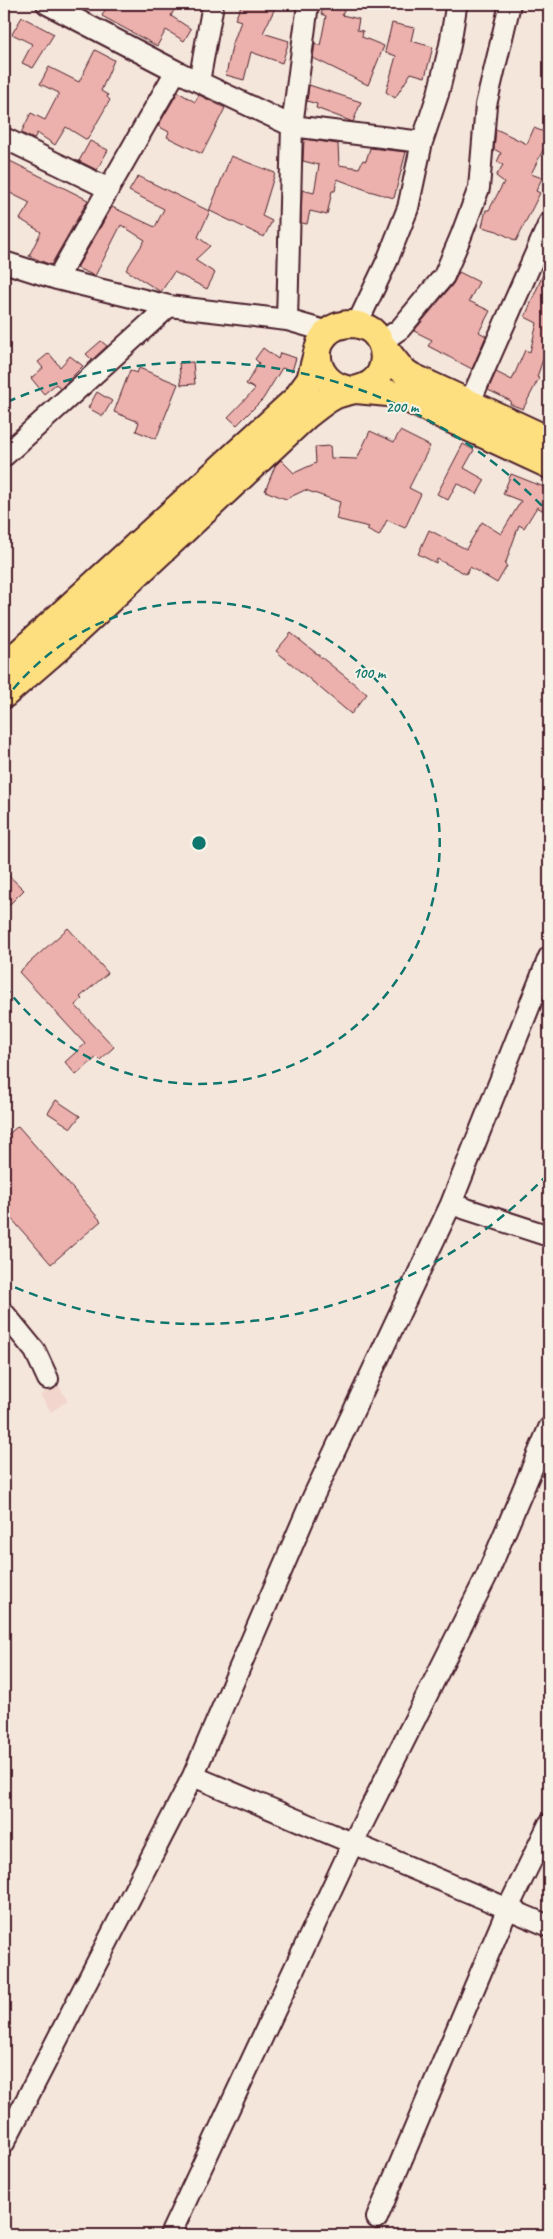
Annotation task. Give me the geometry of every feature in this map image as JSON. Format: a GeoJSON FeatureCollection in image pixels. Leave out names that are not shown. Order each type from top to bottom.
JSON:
{"type":"FeatureCollection","features":[{"type":"Feature","properties":{"kind":"main road"},"geometry":{"type":"LineString","coordinates":[[5,662],[296,400],[310,380],[324,340],[342,324],[357,324],[372,330],[402,370],[411,376],[549,440]]}},
{"type":"Feature","properties":{"kind":"main road"},"geometry":{"type":"LineString","coordinates":[[324,340],[318,359],[325,378],[333,385],[343,389],[388,393],[407,398],[549,464]]}},
{"type":"Feature","properties":{"kind":"main road"},"geometry":{"type":"LineString","coordinates":[[4,695],[56,650],[306,416],[327,400],[370,384],[380,374],[384,360],[382,344]]}},
{"type":"Feature","properties":{"kind":"street"},"geometry":{"type":"LineString","coordinates":[[47,4],[176,71],[292,126],[422,142]]}},
{"type":"Feature","properties":{"kind":"street"},"geometry":{"type":"LineString","coordinates":[[200,82],[213,4]]}},
{"type":"Feature","properties":{"kind":"street"},"geometry":{"type":"LineString","coordinates":[[287,320],[292,126],[308,4]]}},
{"type":"Feature","properties":{"kind":"street"},"geometry":{"type":"LineString","coordinates":[[357,324],[387,261],[408,208],[422,142],[438,94],[450,45],[456,7],[454,4]]}},
{"type":"Feature","properties":{"kind":"street"},"geometry":{"type":"LineString","coordinates":[[382,344],[400,329],[444,276],[461,236],[479,188],[486,106],[510,4]]}},
{"type":"Feature","properties":{"kind":"street"},"geometry":{"type":"LineString","coordinates":[[57,279],[107,188],[176,71]]}},
{"type":"Feature","properties":{"kind":"street"},"geometry":{"type":"LineString","coordinates":[[4,138],[107,188]]}},
{"type":"Feature","properties":{"kind":"street"},"geometry":{"type":"LineString","coordinates":[[470,402],[549,223]]}},
{"type":"Feature","properties":{"kind":"street"},"geometry":{"type":"LineString","coordinates":[[4,262],[57,279],[169,306],[287,320],[324,340]]}},
{"type":"Feature","properties":{"kind":"street"},"geometry":{"type":"LineString","coordinates":[[4,456],[169,306]]}},
{"type":"Feature","properties":{"kind":"street"},"geometry":{"type":"LineString","coordinates":[[4,2143],[193,1776],[314,1495],[451,1204],[549,957]]}},
{"type":"Feature","properties":{"kind":"street"},"geometry":{"type":"LineString","coordinates":[[451,1204],[549,1236]]}},
{"type":"Feature","properties":{"kind":"street"},"geometry":{"type":"LineString","coordinates":[[4,1313],[35,1351],[48,1379]]}},
{"type":"Feature","properties":{"kind":"street"},"geometry":{"type":"LineString","coordinates":[[170,2235],[353,1843],[487,1575],[548,1436]]}},
{"type":"Feature","properties":{"kind":"street"},"geometry":{"type":"LineString","coordinates":[[193,1776],[549,1926]]}},
{"type":"Feature","properties":{"kind":"street"},"geometry":{"type":"LineString","coordinates":[[377,2218],[508,1908],[549,1824]]}},
{"type":"Feature","properties":{"kind":"shaded area"},"geometry":{"type":"Polygon","coordinates":[[[58,1384],[68,1401],[51,1412],[40,1395],[58,1384]]]}},
{"type":"Feature","properties":{"kind":"building"},"geometry":{"type":"Polygon","coordinates":[[[108,4],[177,4],[171,16],[191,29],[184,41],[166,30],[157,46],[102,16],[108,4]]]}},
{"type":"Feature","properties":{"kind":"building"},"geometry":{"type":"Polygon","coordinates":[[[242,4],[277,4],[263,33],[289,41],[282,63],[251,52],[244,80],[226,75],[232,46],[241,21],[235,19],[242,4]]]}},
{"type":"Feature","properties":{"kind":"building"},"geometry":{"type":"Polygon","coordinates":[[[325,4],[347,4],[342,15],[359,19],[357,30],[363,31],[362,37],[384,46],[368,85],[313,58],[315,43],[320,46],[326,16],[321,14],[325,4]]]}},
{"type":"Feature","properties":{"kind":"building"},"geometry":{"type":"Polygon","coordinates":[[[22,17],[54,34],[33,68],[22,63],[32,44],[12,34],[22,17]]]}},
{"type":"Feature","properties":{"kind":"building"},"geometry":{"type":"Polygon","coordinates":[[[392,23],[414,28],[411,41],[433,47],[425,77],[411,73],[395,98],[386,92],[396,56],[385,52],[392,23]]]}},
{"type":"Feature","properties":{"kind":"building"},"geometry":{"type":"Polygon","coordinates":[[[95,50],[114,60],[101,91],[108,95],[107,97],[110,100],[87,140],[66,127],[55,145],[37,133],[34,139],[21,133],[31,113],[45,120],[59,93],[40,84],[49,67],[79,82],[95,50]]]}},
{"type":"Feature","properties":{"kind":"building"},"geometry":{"type":"Polygon","coordinates":[[[309,85],[361,102],[353,122],[316,108],[317,104],[307,101],[309,85]]]}},
{"type":"Feature","properties":{"kind":"building"},"geometry":{"type":"Polygon","coordinates":[[[178,92],[195,102],[199,95],[225,108],[202,154],[167,137],[169,132],[158,126],[178,92]]]}},
{"type":"Feature","properties":{"kind":"building"},"geometry":{"type":"Polygon","coordinates":[[[534,128],[549,134],[549,138],[531,174],[542,178],[536,191],[540,193],[516,241],[497,231],[482,227],[486,210],[489,210],[504,182],[496,176],[503,165],[497,162],[501,153],[494,149],[496,129],[527,144],[534,128]]]}},
{"type":"Feature","properties":{"kind":"building"},"geometry":{"type":"Polygon","coordinates":[[[304,139],[338,144],[339,165],[359,168],[363,160],[366,161],[370,148],[406,152],[394,198],[337,179],[335,191],[332,191],[327,215],[310,211],[307,224],[301,223],[302,190],[314,193],[319,165],[303,161],[304,139]]]}},
{"type":"Feature","properties":{"kind":"building"},"geometry":{"type":"Polygon","coordinates":[[[90,141],[108,150],[97,170],[79,161],[90,141]]]}},
{"type":"Feature","properties":{"kind":"building"},"geometry":{"type":"Polygon","coordinates":[[[231,156],[275,173],[262,216],[272,221],[264,237],[210,211],[198,237],[210,246],[195,260],[215,273],[207,289],[174,272],[161,292],[126,270],[145,240],[121,225],[95,276],[77,268],[112,207],[155,227],[164,209],[129,191],[138,176],[209,211],[231,156]]]}},
{"type":"Feature","properties":{"kind":"building"},"geometry":{"type":"Polygon","coordinates":[[[4,158],[88,200],[51,265],[29,256],[41,232],[20,219],[30,203],[4,190],[4,158]]]}},
{"type":"Feature","properties":{"kind":"building"},"geometry":{"type":"Polygon","coordinates":[[[549,260],[549,347],[547,347],[537,377],[539,378],[523,409],[510,404],[511,401],[488,390],[496,372],[512,380],[525,350],[530,352],[537,323],[525,317],[549,260]]]}},
{"type":"Feature","properties":{"kind":"building"},"geometry":{"type":"Polygon","coordinates":[[[459,272],[479,282],[469,301],[490,311],[479,332],[486,336],[472,369],[428,346],[432,340],[414,331],[453,284],[459,272]]]}},
{"type":"Feature","properties":{"kind":"building"},"geometry":{"type":"Polygon","coordinates":[[[101,341],[107,346],[92,360],[86,354],[101,341]]]}},
{"type":"Feature","properties":{"kind":"building"},"geometry":{"type":"Polygon","coordinates":[[[263,348],[278,359],[280,353],[296,358],[292,371],[282,368],[263,399],[237,425],[228,417],[255,389],[246,384],[259,363],[255,359],[263,348]]]}},
{"type":"Feature","properties":{"kind":"building"},"geometry":{"type":"Polygon","coordinates":[[[49,353],[60,367],[70,356],[83,366],[60,389],[56,384],[44,394],[31,378],[43,368],[38,362],[49,353]]]}},
{"type":"Feature","properties":{"kind":"building"},"geometry":{"type":"Polygon","coordinates":[[[193,362],[195,384],[181,385],[179,363],[193,362]]]}},
{"type":"Feature","properties":{"kind":"building"},"geometry":{"type":"Polygon","coordinates":[[[139,368],[178,384],[156,439],[136,431],[139,422],[114,412],[130,370],[137,373],[139,368]]]}},
{"type":"Feature","properties":{"kind":"building"},"geometry":{"type":"Polygon","coordinates":[[[97,392],[112,401],[103,416],[88,408],[97,392]]]}},
{"type":"Feature","properties":{"kind":"building"},"geometry":{"type":"Polygon","coordinates":[[[370,431],[394,442],[400,431],[430,446],[409,488],[421,494],[405,528],[387,520],[379,536],[367,530],[369,527],[336,519],[340,502],[305,490],[286,499],[265,491],[275,466],[281,460],[294,473],[316,463],[315,447],[330,446],[331,458],[357,459],[370,431]]]}},
{"type":"Feature","properties":{"kind":"building"},"geometry":{"type":"Polygon","coordinates":[[[463,444],[474,450],[464,468],[485,480],[477,494],[457,483],[448,500],[437,494],[463,444]]]}},
{"type":"Feature","properties":{"kind":"building"},"geometry":{"type":"Polygon","coordinates":[[[511,474],[549,489],[549,514],[537,507],[524,528],[519,525],[505,565],[507,566],[497,583],[470,567],[466,574],[437,559],[436,563],[418,554],[429,530],[466,549],[482,522],[501,534],[521,501],[503,494],[511,474]]]}},
{"type":"Feature","properties":{"kind":"building"},"geometry":{"type":"Polygon","coordinates":[[[291,633],[367,694],[351,714],[276,651],[291,633]]]}},
{"type":"Feature","properties":{"kind":"building"},"geometry":{"type":"Polygon","coordinates":[[[4,871],[24,890],[4,910],[4,871]]]}},
{"type":"Feature","properties":{"kind":"building"},"geometry":{"type":"Polygon","coordinates":[[[68,928],[108,973],[80,997],[82,999],[75,1005],[114,1047],[100,1060],[97,1057],[76,1075],[65,1062],[85,1044],[19,972],[68,928]]]}},
{"type":"Feature","properties":{"kind":"building"},"geometry":{"type":"Polygon","coordinates":[[[56,1100],[80,1116],[71,1128],[48,1113],[56,1100]]]}},
{"type":"Feature","properties":{"kind":"building"},"geometry":{"type":"Polygon","coordinates":[[[18,1126],[101,1221],[51,1264],[4,1210],[4,1138],[18,1126]]]}}]}
